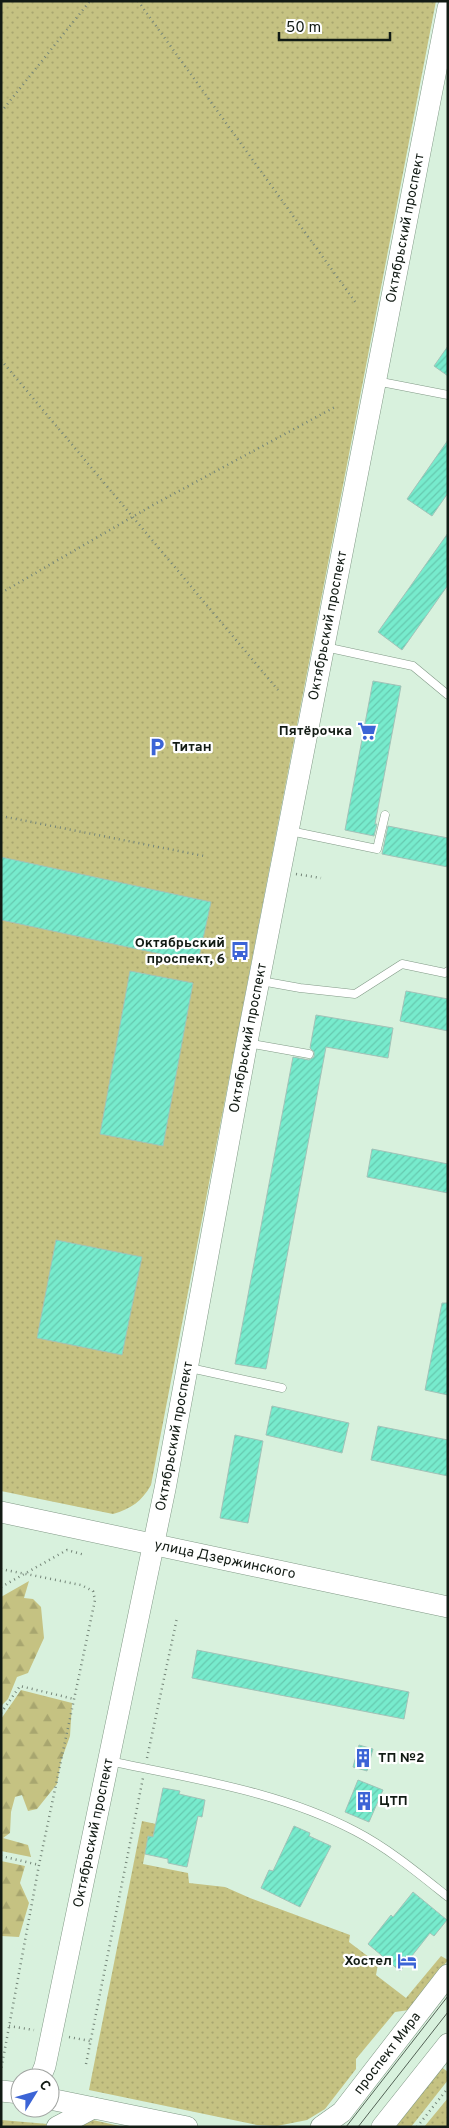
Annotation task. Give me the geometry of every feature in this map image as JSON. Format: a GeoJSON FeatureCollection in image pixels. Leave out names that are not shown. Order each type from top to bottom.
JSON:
{"type":"FeatureCollection","features":[{"type":"Feature","properties":{"kind":"street","name":"Октябрьский проспект"},"geometry":{"type":"LineString","coordinates":[[51,2068],[108,1761],[154,1544],[188,1368],[246,1042],[448,8]]}},
{"type":"Feature","properties":{"kind":"street","name":"улица Дзержинского"},"geometry":{"type":"LineString","coordinates":[[1,1512],[448,1607]]}},
{"type":"Feature","properties":{"kind":"street","name":"проспект Мира"},"geometry":{"type":"LineString","coordinates":[[321,2127],[342,2112],[448,1975]]}},
{"type":"Feature","properties":{"kind":"street"},"geometry":{"type":"LineString","coordinates":[[382,2127],[445,2052]]}},
{"type":"Feature","properties":{"kind":"street"},"geometry":{"type":"LineString","coordinates":[[60,2090],[93,2108],[187,2127]]}},
{"type":"Feature","properties":{"kind":"street"},"geometry":{"type":"LineString","coordinates":[[57,2127],[93,2108]]}},
{"type":"Feature","properties":{"kind":"lane"},"geometry":{"type":"LineString","coordinates":[[375,381],[448,395]]}},
{"type":"Feature","properties":{"kind":"lane"},"geometry":{"type":"LineString","coordinates":[[324,647],[412,666],[448,695]]}},
{"type":"Feature","properties":{"kind":"lane"},"geometry":{"type":"LineString","coordinates":[[288,830],[377,849],[385,814]]}},
{"type":"Feature","properties":{"kind":"lane"},"geometry":{"type":"LineString","coordinates":[[259,980],[300,988],[355,994],[402,964],[444,973],[448,971]]}},
{"type":"Feature","properties":{"kind":"lane"},"geometry":{"type":"LineString","coordinates":[[246,1042],[309,1054]]}},
{"type":"Feature","properties":{"kind":"lane"},"geometry":{"type":"LineString","coordinates":[[188,1368],[282,1388]]}},
{"type":"Feature","properties":{"kind":"lane"},"geometry":{"type":"LineString","coordinates":[[108,1761],[269,1796],[311,1811],[356,1831],[399,1858],[448,1897]]}},
{"type":"Feature","properties":{"kind":"path"},"geometry":{"type":"LineString","coordinates":[[1,112],[90,1]]}},
{"type":"Feature","properties":{"kind":"path"},"geometry":{"type":"LineString","coordinates":[[138,1],[356,303]]}},
{"type":"Feature","properties":{"kind":"path"},"geometry":{"type":"LineString","coordinates":[[1,360],[278,690]]}},
{"type":"Feature","properties":{"kind":"path"},"geometry":{"type":"LineString","coordinates":[[1,593],[133,516],[335,407]]}},
{"type":"Feature","properties":{"kind":"path"},"geometry":{"type":"LineString","coordinates":[[1,816],[204,856]]}},
{"type":"Feature","properties":{"kind":"path"},"geometry":{"type":"LineString","coordinates":[[280,871],[321,878]]}},
{"type":"Feature","properties":{"kind":"path"},"geometry":{"type":"LineString","coordinates":[[1,1587],[66,1550],[85,1555]]}},
{"type":"Feature","properties":{"kind":"path"},"geometry":{"type":"LineString","coordinates":[[1,1568],[81,1585],[93,1591],[95,1600],[2,2052],[1,2070]]}},
{"type":"Feature","properties":{"kind":"path"},"geometry":{"type":"LineString","coordinates":[[86,2064],[177,1618]]}},
{"type":"Feature","properties":{"kind":"path"},"geometry":{"type":"LineString","coordinates":[[1,1714],[20,1686],[74,1699]]}},
{"type":"Feature","properties":{"kind":"path"},"geometry":{"type":"LineString","coordinates":[[1,1856],[40,1865]]}},
{"type":"Feature","properties":{"kind":"path"},"geometry":{"type":"LineString","coordinates":[[416,2127],[448,2088]]}},
{"type":"Feature","properties":{"kind":"green space"},"geometry":{"type":"Polygon","coordinates":[[[1,1],[436,1],[151,1485],[144,1496],[135,1504],[113,1514],[1,1491],[1,1]]]}},
{"type":"Feature","properties":{"kind":"green space"},"geometry":{"type":"Polygon","coordinates":[[[29,1581],[24,1598],[33,1599],[41,1607],[44,1638],[28,1673],[17,1677],[8,1699],[1,1706],[1,1597],[29,1581]]]}},
{"type":"Feature","properties":{"kind":"green space"},"geometry":{"type":"Polygon","coordinates":[[[21,1690],[72,1703],[70,1736],[61,1761],[57,1784],[37,1809],[28,1811],[22,1795],[15,1797],[11,1812],[10,1833],[3,1838],[28,1845],[31,1857],[1,1851],[1,1719],[21,1690]]]}},
{"type":"Feature","properties":{"kind":"green space"},"geometry":{"type":"Polygon","coordinates":[[[142,1821],[156,1824],[153,1837],[148,1837],[143,1864],[188,1873],[189,1883],[225,1887],[350,1935],[349,1942],[378,1964],[376,1975],[406,1998],[441,1956],[448,1960],[409,2010],[395,2012],[356,2059],[356,2069],[325,2109],[307,2120],[277,2126],[257,2125],[89,2090],[142,1821]]]}},
{"type":"Feature","properties":{"kind":"green space"},"geometry":{"type":"Polygon","coordinates":[[[1,1861],[25,1866],[20,1883],[29,1903],[19,1937],[1,1936],[1,1861]]]}},
{"type":"Feature","properties":{"kind":"green space"},"geometry":{"type":"Polygon","coordinates":[[[440,2066],[448,2072],[448,2080],[411,2127],[391,2127],[440,2066]]]}},
{"type":"Feature","properties":{"kind":"green space"},"geometry":{"type":"Polygon","coordinates":[[[448,2098],[448,2127],[424,2127],[448,2098]]]}},
{"type":"Feature","properties":{"kind":"green space"},"geometry":{"type":"Polygon","coordinates":[[[84,2118],[124,2127],[83,2127],[84,2118]]]}},
{"type":"Feature","properties":{"kind":"green space"},"geometry":{"type":"Polygon","coordinates":[[[1,2120],[48,2124],[44,2127],[1,2127],[1,2120]]]}},
{"type":"Feature","properties":{"kind":"building"},"geometry":{"type":"Polygon","coordinates":[[[448,346],[448,376],[434,366],[448,346]]]}},
{"type":"Feature","properties":{"kind":"building"},"geometry":{"type":"Polygon","coordinates":[[[448,440],[448,493],[432,516],[407,499],[448,440]]]}},
{"type":"Feature","properties":{"kind":"building"},"geometry":{"type":"Polygon","coordinates":[[[448,533],[448,585],[402,650],[378,632],[448,533]]]}},
{"type":"Feature","properties":{"kind":"building"},"geometry":{"type":"Polygon","coordinates":[[[373,681],[401,686],[374,836],[345,830],[373,681]]]}},
{"type":"Feature","properties":{"kind":"building"},"geometry":{"type":"Polygon","coordinates":[[[388,826],[448,838],[448,867],[382,854],[388,826]]]}},
{"type":"Feature","properties":{"kind":"building"},"geometry":{"type":"Polygon","coordinates":[[[1,857],[211,902],[198,962],[1,920],[1,857]]]}},
{"type":"Feature","properties":{"kind":"building"},"geometry":{"type":"Polygon","coordinates":[[[130,971],[193,983],[163,1146],[100,1134],[130,971]]]}},
{"type":"Feature","properties":{"kind":"building"},"geometry":{"type":"Polygon","coordinates":[[[406,991],[448,999],[448,1031],[400,1021],[406,991]]]}},
{"type":"Feature","properties":{"kind":"building"},"geometry":{"type":"Polygon","coordinates":[[[316,1015],[393,1028],[388,1058],[326,1047],[266,1369],[235,1364],[293,1057],[309,1060],[314,1057],[314,1052],[310,1048],[316,1015]]]}},
{"type":"Feature","properties":{"kind":"building"},"geometry":{"type":"Polygon","coordinates":[[[372,1149],[448,1164],[448,1193],[367,1177],[372,1149]]]}},
{"type":"Feature","properties":{"kind":"building"},"geometry":{"type":"Polygon","coordinates":[[[56,1240],[142,1257],[122,1355],[37,1338],[56,1240]]]}},
{"type":"Feature","properties":{"kind":"building"},"geometry":{"type":"Polygon","coordinates":[[[442,1303],[448,1303],[448,1395],[425,1390],[442,1303]]]}},
{"type":"Feature","properties":{"kind":"building"},"geometry":{"type":"Polygon","coordinates":[[[272,1406],[349,1423],[342,1453],[266,1435],[272,1406]]]}},
{"type":"Feature","properties":{"kind":"building"},"geometry":{"type":"Polygon","coordinates":[[[378,1426],[448,1440],[448,1476],[371,1460],[378,1426]]]}},
{"type":"Feature","properties":{"kind":"building"},"geometry":{"type":"Polygon","coordinates":[[[235,1435],[263,1441],[248,1523],[220,1518],[235,1435]]]}},
{"type":"Feature","properties":{"kind":"building"},"geometry":{"type":"Polygon","coordinates":[[[197,1650],[409,1692],[404,1719],[192,1678],[197,1650]]]}},
{"type":"Feature","properties":{"kind":"building","name":"ТП №2"},"geometry":{"type":"Polygon","coordinates":[[[359,1745],[373,1749],[367,1771],[353,1767],[359,1745]]]}},
{"type":"Feature","properties":{"kind":"building","name":"ЦТП"},"geometry":{"type":"Polygon","coordinates":[[[358,1780],[383,1790],[369,1822],[345,1812],[358,1780]]]}},
{"type":"Feature","properties":{"kind":"building"},"geometry":{"type":"Polygon","coordinates":[[[163,1788],[180,1791],[179,1794],[205,1800],[202,1817],[198,1816],[187,1867],[168,1863],[168,1859],[145,1854],[148,1836],[153,1837],[163,1788]]]}},
{"type":"Feature","properties":{"kind":"building"},"geometry":{"type":"Polygon","coordinates":[[[294,1826],[310,1833],[309,1836],[331,1846],[300,1907],[261,1888],[269,1870],[273,1871],[294,1826]]]}},
{"type":"Feature","properties":{"kind":"building"},"geometry":{"type":"Polygon","coordinates":[[[413,1892],[447,1920],[434,1936],[430,1933],[400,1971],[368,1944],[391,1915],[393,1917],[413,1892]]]}},
{"type":"Feature","properties":{"kind":"tram line"},"geometry":{"type":"LineString","coordinates":[[346,2127],[448,1996]]}},
{"type":"Feature","properties":{"kind":"tram line"},"geometry":{"type":"LineString","coordinates":[[358,2127],[448,2012]]}},
{"type":"Feature","properties":{"kind":"place","name":"Пятёрочка"},"geometry":{"type":"Point","coordinates":[367,731]}},
{"type":"Feature","properties":{"kind":"place","name":"Титан"},"geometry":{"type":"Point","coordinates":[157,747]}},
{"type":"Feature","properties":{"kind":"place","name":"Октябрьский проспект, 6"},"geometry":{"type":"Point","coordinates":[240,951]}},
{"type":"Feature","properties":{"kind":"place","name":"ТП №2"},"geometry":{"type":"Point","coordinates":[363,1758]}},
{"type":"Feature","properties":{"kind":"place","name":"ЦТП"},"geometry":{"type":"Point","coordinates":[364,1801]}},
{"type":"Feature","properties":{"kind":"place","name":"Хостел"},"geometry":{"type":"Point","coordinates":[407,1961]}}]}
